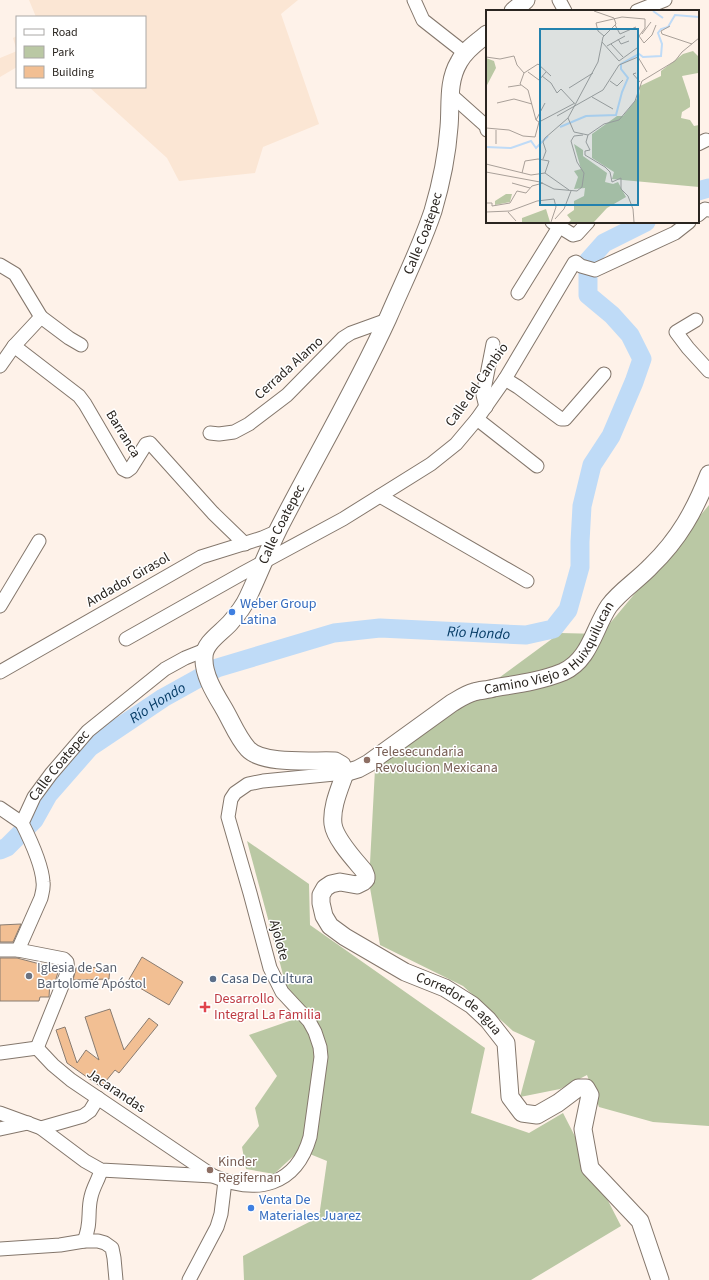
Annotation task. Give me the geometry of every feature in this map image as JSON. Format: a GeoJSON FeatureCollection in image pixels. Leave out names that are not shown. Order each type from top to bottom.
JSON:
{"type":"FeatureCollection","features":[{"type":"Feature","properties":{"kind":"main road"},"geometry":{"type":"LineString","coordinates":[[514,10],[526,0]]}},
{"type":"Feature","properties":{"kind":"main road","name":"Calle Coatepec"},"geometry":{"type":"LineString","coordinates":[[206,663],[210,642],[232,621],[246,602],[278,531],[353,389],[387,320],[433,210],[446,155],[449,125],[449,93],[456,68],[465,53],[486,35]]}},
{"type":"Feature","properties":{"kind":"main road","name":"Camino Viejo a Huixquilucan"},"geometry":{"type":"LineString","coordinates":[[344,773],[369,764],[452,703],[464,696],[473,692],[533,681],[563,672],[575,664],[586,650],[609,606],[668,549],[686,524],[699,500],[709,474]]}},
{"type":"Feature","properties":{"kind":"main road"},"geometry":{"type":"LineString","coordinates":[[206,663],[216,696],[249,750],[264,758],[335,761],[342,765],[344,773]]}},
{"type":"Feature","properties":{"kind":"main road","name":"Corredor de agua"},"geometry":{"type":"LineString","coordinates":[[344,773],[335,804],[333,825],[337,836],[364,871],[366,879],[356,885],[340,882],[331,884],[325,888],[321,895],[321,903],[324,916],[330,926],[344,937],[405,972],[445,988],[472,1005],[488,1020],[506,1043],[510,1097],[522,1113],[537,1115],[558,1103],[578,1088],[586,1088],[590,1095],[583,1129],[590,1168],[640,1221],[660,1280]]}},
{"type":"Feature","properties":{"kind":"street"},"geometry":{"type":"LineString","coordinates":[[414,0],[423,20],[465,53]]}},
{"type":"Feature","properties":{"kind":"street"},"geometry":{"type":"LineString","coordinates":[[558,0],[563,10]]}},
{"type":"Feature","properties":{"kind":"street"},"geometry":{"type":"LineString","coordinates":[[640,10],[665,0]]}},
{"type":"Feature","properties":{"kind":"street"},"geometry":{"type":"LineString","coordinates":[[449,93],[486,126]]}},
{"type":"Feature","properties":{"kind":"street"},"geometry":{"type":"LineString","coordinates":[[699,214],[705,209],[709,210]]}},
{"type":"Feature","properties":{"kind":"street"},"geometry":{"type":"LineString","coordinates":[[518,293],[556,224],[573,235],[577,234],[587,223]]}},
{"type":"Feature","properties":{"kind":"street","name":"Calle del Cambio"},"geometry":{"type":"LineString","coordinates":[[126,639],[343,519],[437,459],[456,444],[486,407],[505,379],[574,263],[577,262],[581,266],[595,270],[675,233],[688,223]]}},
{"type":"Feature","properties":{"kind":"street"},"geometry":{"type":"LineString","coordinates":[[0,265],[15,274],[41,316],[69,338],[81,345]]}},
{"type":"Feature","properties":{"kind":"street"},"geometry":{"type":"LineString","coordinates":[[0,366],[14,346],[41,316]]}},
{"type":"Feature","properties":{"kind":"street","name":"Cerrada Alamo"},"geometry":{"type":"LineString","coordinates":[[210,433],[220,434],[234,432],[249,424],[287,395],[343,338],[351,333],[387,320]]}},
{"type":"Feature","properties":{"kind":"street"},"geometry":{"type":"LineString","coordinates":[[696,320],[676,332],[709,371]]}},
{"type":"Feature","properties":{"kind":"street"},"geometry":{"type":"LineString","coordinates":[[486,407],[483,395],[493,344]]}},
{"type":"Feature","properties":{"kind":"street","name":"Barranca"},"geometry":{"type":"LineString","coordinates":[[14,346],[80,396],[123,469],[127,471],[131,468],[146,444],[150,443],[213,513],[245,544]]}},
{"type":"Feature","properties":{"kind":"street"},"geometry":{"type":"LineString","coordinates":[[505,379],[561,419],[565,419],[604,374]]}},
{"type":"Feature","properties":{"kind":"street"},"geometry":{"type":"LineString","coordinates":[[477,419],[537,466]]}},
{"type":"Feature","properties":{"kind":"street"},"geometry":{"type":"LineString","coordinates":[[380,496],[527,581]]}},
{"type":"Feature","properties":{"kind":"street","name":"Andador Girasol"},"geometry":{"type":"LineString","coordinates":[[0,672],[201,557],[245,544],[278,531]]}},
{"type":"Feature","properties":{"kind":"street"},"geometry":{"type":"LineString","coordinates":[[0,606],[39,541]]}},
{"type":"Feature","properties":{"kind":"street","name":"Calle Coatepec"},"geometry":{"type":"LineString","coordinates":[[23,826],[34,797],[51,774],[88,731],[166,669],[186,658],[206,663]]}},
{"type":"Feature","properties":{"kind":"street","name":"Ajolote"},"geometry":{"type":"LineString","coordinates":[[101,1170],[219,1178],[249,1185],[258,1185],[268,1183],[288,1174],[295,1167],[307,1149],[321,1057],[320,1047],[315,1032],[309,1021],[282,992],[270,968],[228,817],[231,800],[235,793],[255,782],[344,773]]}},
{"type":"Feature","properties":{"kind":"street"},"geometry":{"type":"LineString","coordinates":[[0,808],[23,826],[40,866],[43,881],[41,898],[18,950]]}},
{"type":"Feature","properties":{"kind":"street"},"geometry":{"type":"LineString","coordinates":[[0,950],[18,950],[64,959],[68,966],[68,970],[37,1048],[0,1053]]}},
{"type":"Feature","properties":{"kind":"street","name":"Jacarandas"},"geometry":{"type":"LineString","coordinates":[[37,1048],[53,1065],[71,1080],[219,1178]]}},
{"type":"Feature","properties":{"kind":"street"},"geometry":{"type":"LineString","coordinates":[[41,1128],[83,1116],[90,1111],[98,1098]]}},
{"type":"Feature","properties":{"kind":"street"},"geometry":{"type":"LineString","coordinates":[[0,1113],[41,1128],[85,1161],[101,1170],[90,1197],[90,1221],[88,1232],[84,1241]]}},
{"type":"Feature","properties":{"kind":"street"},"geometry":{"type":"LineString","coordinates":[[0,1129],[28,1123]]}},
{"type":"Feature","properties":{"kind":"street"},"geometry":{"type":"LineString","coordinates":[[189,1280],[217,1227],[221,1214],[219,1178]]}},
{"type":"Feature","properties":{"kind":"street"},"geometry":{"type":"LineString","coordinates":[[0,1248],[60,1245],[84,1241],[98,1241],[105,1243],[112,1248],[116,1280]]}},
{"type":"Feature","properties":{"kind":"shaded area"},"geometry":{"type":"Polygon","coordinates":[[[29,0],[298,0],[281,14],[319,124],[263,147],[255,173],[179,181],[167,158],[90,88],[146,88],[146,16],[36,16],[29,0]]]}},
{"type":"Feature","properties":{"kind":"shaded area"},"geometry":{"type":"Polygon","coordinates":[[[16,36],[16,48],[13,38],[16,36]]]}},
{"type":"Feature","properties":{"kind":"shaded area"},"geometry":{"type":"Polygon","coordinates":[[[16,51],[16,68],[0,77],[0,58],[16,51]]]}},
{"type":"Feature","properties":{"kind":"green space"},"geometry":{"type":"Polygon","coordinates":[[[709,505],[709,1126],[653,1122],[599,1107],[587,1075],[560,1089],[520,1097],[535,1041],[513,1031],[463,986],[380,945],[369,882],[375,769],[560,633],[601,634],[709,505]]]}},
{"type":"Feature","properties":{"kind":"green space"},"geometry":{"type":"Polygon","coordinates":[[[247,841],[309,884],[310,925],[485,1048],[471,1113],[529,1133],[563,1113],[621,1226],[531,1280],[244,1280],[243,1256],[319,1217],[327,1161],[300,1150],[274,1174],[246,1169],[242,1147],[259,1126],[255,1108],[277,1076],[249,1035],[295,1019],[247,841]]]}},
{"type":"Feature","properties":{"kind":"building"},"geometry":{"type":"Polygon","coordinates":[[[21,924],[13,942],[0,942],[0,925],[21,924]]]}},
{"type":"Feature","properties":{"kind":"building"},"geometry":{"type":"Polygon","coordinates":[[[142,957],[183,982],[169,1005],[128,981],[142,957]]]}},
{"type":"Feature","properties":{"kind":"building","name":"Iglesia de San Bartolomé Apóstol"},"geometry":{"type":"Polygon","coordinates":[[[0,958],[17,958],[59,969],[55,982],[50,982],[49,997],[40,997],[39,1001],[0,1001],[0,958]]]}},
{"type":"Feature","properties":{"kind":"building"},"geometry":{"type":"Polygon","coordinates":[[[110,967],[109,979],[73,980],[76,968],[110,967]]]}},
{"type":"Feature","properties":{"kind":"building"},"geometry":{"type":"Polygon","coordinates":[[[110,1009],[124,1050],[149,1018],[158,1025],[119,1073],[115,1070],[101,1087],[67,1063],[56,1030],[65,1027],[77,1063],[86,1050],[99,1060],[85,1017],[110,1009]]]}},
{"type":"Feature","properties":{"kind":"waterway","name":"Río Hondo"},"geometry":{"type":"LineString","coordinates":[[699,191],[709,188]]}},
{"type":"Feature","properties":{"kind":"waterway","name":"Río Hondo"},"geometry":{"type":"LineString","coordinates":[[0,850],[7,847],[34,820],[48,795],[90,747],[163,698],[217,668],[334,633],[380,628],[526,635],[553,629],[568,610],[580,567],[582,506],[592,465],[611,436],[642,359],[630,335],[612,315],[588,295],[588,261],[604,243],[644,223]]}},
{"type":"Feature","properties":{"kind":"place","name":"Weber Group Latina"},"geometry":{"type":"Point","coordinates":[232,612]}},
{"type":"Feature","properties":{"kind":"place","name":"Telesecundaria Revolucion Mexicana"},"geometry":{"type":"Point","coordinates":[367,760]}},
{"type":"Feature","properties":{"kind":"place","name":"Iglesia de San Bartolomé Apóstol"},"geometry":{"type":"Point","coordinates":[29,976]}},
{"type":"Feature","properties":{"kind":"place","name":"Casa De Cultura"},"geometry":{"type":"Point","coordinates":[213,979]}},
{"type":"Feature","properties":{"kind":"place","name":"Desarrollo Integral La Familia"},"geometry":{"type":"Point","coordinates":[205,1007]}},
{"type":"Feature","properties":{"kind":"place","name":"Kinder Regifernan"},"geometry":{"type":"Point","coordinates":[210,1170]}},
{"type":"Feature","properties":{"kind":"place","name":"Venta De Materiales Juarez"},"geometry":{"type":"Point","coordinates":[251,1208]}}]}
